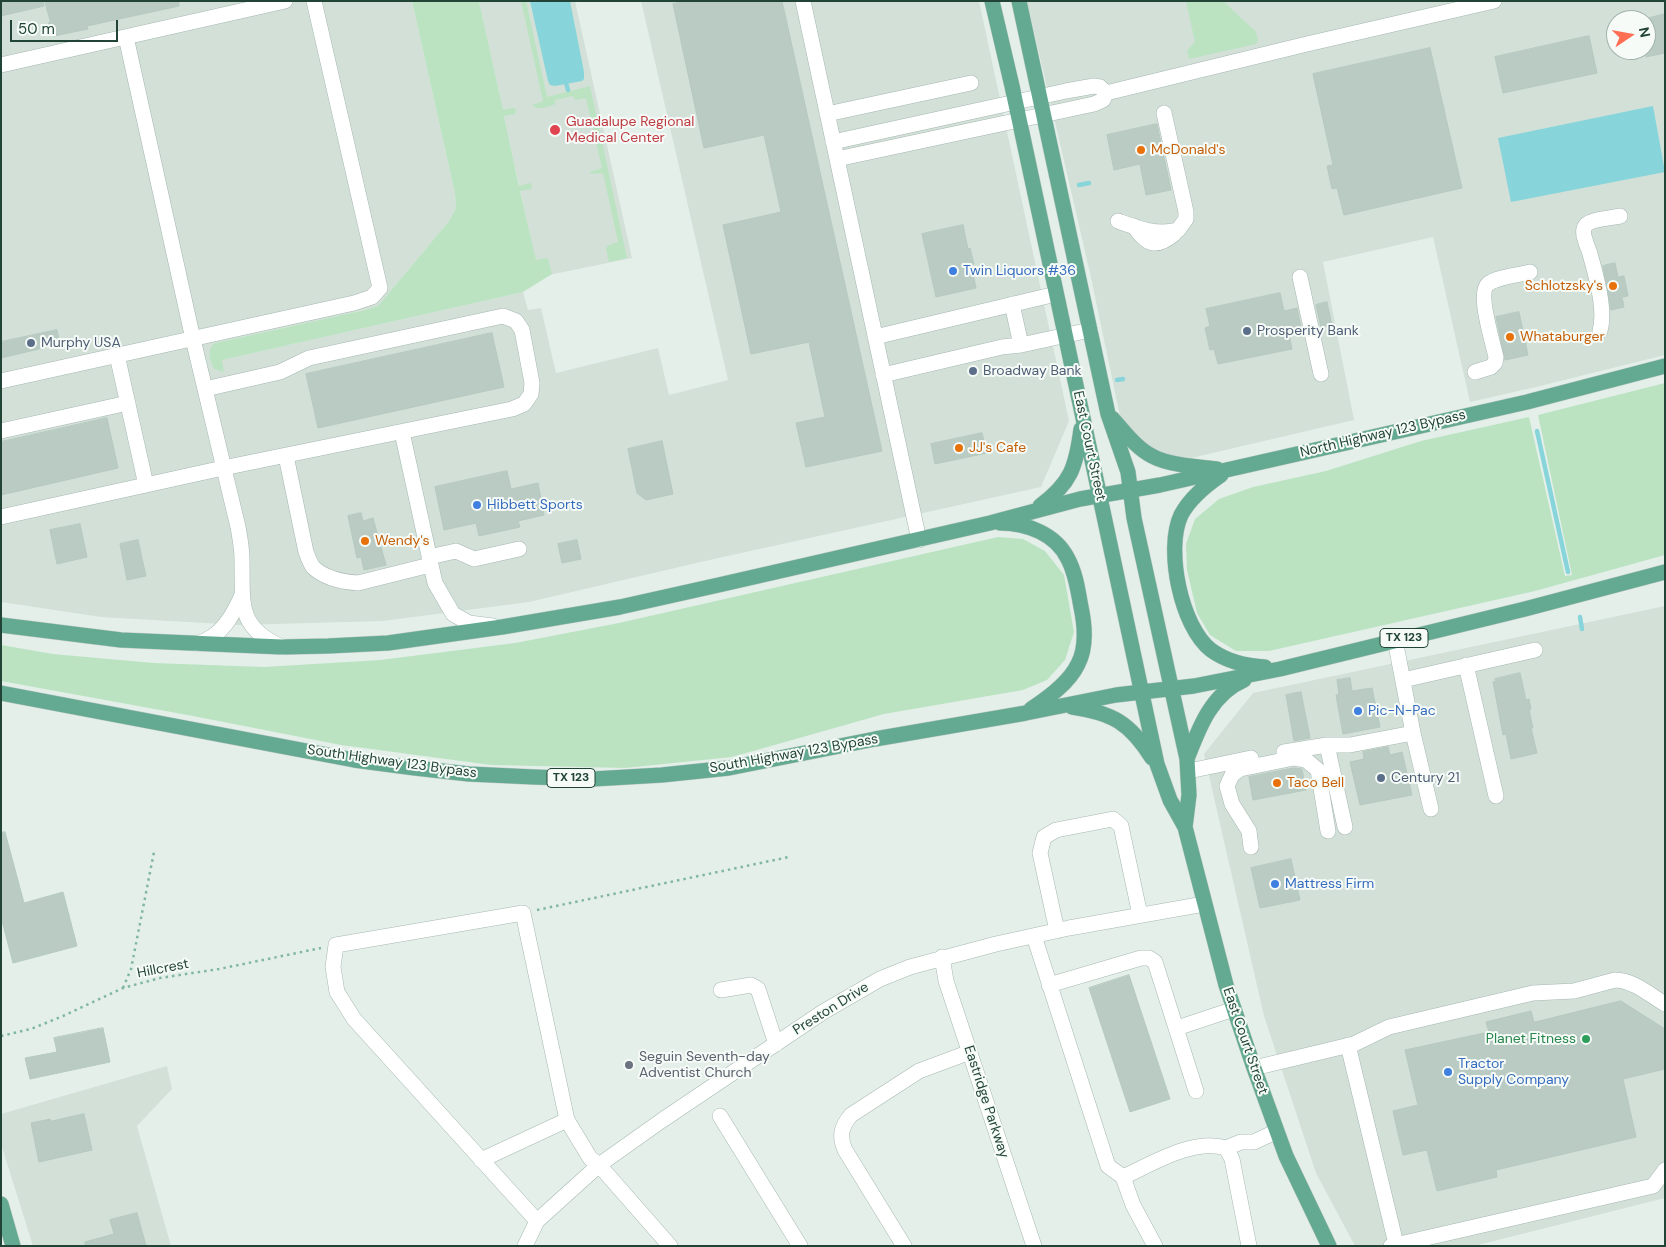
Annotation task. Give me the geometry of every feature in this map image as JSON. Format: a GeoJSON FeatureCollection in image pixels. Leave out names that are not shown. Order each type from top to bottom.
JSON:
{"type":"FeatureCollection","features":[{"type":"Feature","properties":{"kind":"main road","name":"East Court Street"},"geometry":{"type":"LineString","coordinates":[[992,1],[1157,764],[1170,800],[1186,827],[1204,904],[1234,1009],[1254,1068],[1286,1156],[1329,1246]]}},
{"type":"Feature","properties":{"kind":"main road","name":"East Court Street"},"geometry":{"type":"LineString","coordinates":[[1018,1],[1108,414],[1128,472],[1134,518],[1188,765],[1189,795],[1186,827]]}},
{"type":"Feature","properties":{"kind":"main road","name":"North Highway 123 Bypass"},"geometry":{"type":"LineString","coordinates":[[1099,496],[1228,470],[1527,402],[1665,366]]}},
{"type":"Feature","properties":{"kind":"main road"},"geometry":{"type":"LineString","coordinates":[[1108,414],[1136,444],[1151,456],[1181,464],[1228,470]]}},
{"type":"Feature","properties":{"kind":"main road"},"geometry":{"type":"LineString","coordinates":[[1034,511],[1057,494],[1069,478],[1078,452],[1083,418]]}},
{"type":"Feature","properties":{"kind":"main road"},"geometry":{"type":"LineString","coordinates":[[1228,470],[1204,487],[1193,498],[1181,515],[1175,533],[1174,558],[1187,614],[1198,637],[1212,650],[1236,662],[1251,666],[1280,669]]}},
{"type":"Feature","properties":{"kind":"main road"},"geometry":{"type":"LineString","coordinates":[[1,625],[121,640],[197,644],[282,647],[388,643],[502,627],[620,607],[919,540],[1099,496]]}},
{"type":"Feature","properties":{"kind":"main road"},"geometry":{"type":"LineString","coordinates":[[990,523],[1028,526],[1044,534],[1058,545],[1068,559],[1076,579],[1084,624],[1083,647],[1078,664],[1062,684],[1026,713]]}},
{"type":"Feature","properties":{"kind":"main road","name":"TX 123"},"geometry":{"type":"LineString","coordinates":[[1141,691],[1172,688],[1280,669],[1525,609],[1665,572]]}},
{"type":"Feature","properties":{"kind":"main road"},"geometry":{"type":"LineString","coordinates":[[1188,765],[1197,732],[1209,710],[1221,695],[1236,684],[1262,672]]}},
{"type":"Feature","properties":{"kind":"main road","name":"South Highway 123 Bypass"},"geometry":{"type":"LineString","coordinates":[[1,693],[354,760],[469,774],[593,778],[662,776],[729,768],[875,739],[1141,691]]}},
{"type":"Feature","properties":{"kind":"main road"},"geometry":{"type":"LineString","coordinates":[[1063,705],[1088,709],[1123,722],[1143,743],[1157,764]]}},
{"type":"Feature","properties":{"kind":"main road"},"geometry":{"type":"LineString","coordinates":[[1,1204],[13,1246]]}},
{"type":"Feature","properties":{"kind":"street"},"geometry":{"type":"LineString","coordinates":[[1,65],[285,1]]}},
{"type":"Feature","properties":{"kind":"street"},"geometry":{"type":"LineString","coordinates":[[1,381],[366,300],[372,297],[380,288],[314,1]]}},
{"type":"Feature","properties":{"kind":"street"},"geometry":{"type":"LineString","coordinates":[[803,1],[919,540]]}},
{"type":"Feature","properties":{"kind":"street"},"geometry":{"type":"LineString","coordinates":[[1106,93],[1494,1]]}},
{"type":"Feature","properties":{"kind":"street"},"geometry":{"type":"LineString","coordinates":[[126,37],[241,545],[242,595],[245,614],[250,624],[259,633],[282,647]]}},
{"type":"Feature","properties":{"kind":"street"},"geometry":{"type":"LineString","coordinates":[[827,114],[971,83]]}},
{"type":"Feature","properties":{"kind":"street"},"geometry":{"type":"LineString","coordinates":[[833,142],[1094,86],[1100,87],[1106,93]]}},
{"type":"Feature","properties":{"kind":"street"},"geometry":{"type":"LineString","coordinates":[[837,159],[1094,104],[1103,100],[1106,93]]}},
{"type":"Feature","properties":{"kind":"street"},"geometry":{"type":"LineString","coordinates":[[1118,221],[1162,233],[1178,230],[1186,219],[1164,113]]}},
{"type":"Feature","properties":{"kind":"street"},"geometry":{"type":"LineString","coordinates":[[1600,331],[1602,309],[1584,230],[1585,225],[1590,222],[1620,216]]}},
{"type":"Feature","properties":{"kind":"street"},"geometry":{"type":"LineString","coordinates":[[1475,372],[1491,367],[1495,364],[1496,357],[1484,300],[1485,287],[1495,281],[1530,272]]}},
{"type":"Feature","properties":{"kind":"street"},"geometry":{"type":"LineString","coordinates":[[1300,277],[1321,374]]}},
{"type":"Feature","properties":{"kind":"street"},"geometry":{"type":"LineString","coordinates":[[875,337],[1056,294]]}},
{"type":"Feature","properties":{"kind":"street"},"geometry":{"type":"LineString","coordinates":[[1012,304],[1021,345]]}},
{"type":"Feature","properties":{"kind":"street"},"geometry":{"type":"LineString","coordinates":[[1,517],[223,468],[512,408],[524,404],[531,394],[532,383],[522,330],[516,321],[503,316],[309,358],[280,372],[205,389]]}},
{"type":"Feature","properties":{"kind":"street"},"geometry":{"type":"LineString","coordinates":[[883,375],[1009,345],[1021,345],[1090,330]]}},
{"type":"Feature","properties":{"kind":"street"},"geometry":{"type":"LineString","coordinates":[[117,355],[146,485]]}},
{"type":"Feature","properties":{"kind":"street"},"geometry":{"type":"LineString","coordinates":[[1,432],[128,403]]}},
{"type":"Feature","properties":{"kind":"street"},"geometry":{"type":"LineString","coordinates":[[402,432],[434,583],[453,614],[469,623],[502,627]]}},
{"type":"Feature","properties":{"kind":"street"},"geometry":{"type":"LineString","coordinates":[[286,456],[306,552],[312,566],[331,577],[358,582],[430,564],[456,551],[474,559],[519,549]]}},
{"type":"Feature","properties":{"kind":"street"},"geometry":{"type":"LineString","coordinates":[[197,644],[205,641],[224,627],[232,616],[242,595]]}},
{"type":"Feature","properties":{"kind":"street"},"geometry":{"type":"LineString","coordinates":[[1395,640],[1413,732],[1431,809]]}},
{"type":"Feature","properties":{"kind":"street"},"geometry":{"type":"LineString","coordinates":[[1403,680],[1534,650]]}},
{"type":"Feature","properties":{"kind":"street"},"geometry":{"type":"LineString","coordinates":[[1466,665],[1496,796]]}},
{"type":"Feature","properties":{"kind":"street"},"geometry":{"type":"LineString","coordinates":[[1188,765],[1327,745],[1350,745],[1413,732]]}},
{"type":"Feature","properties":{"kind":"street"},"geometry":{"type":"LineString","coordinates":[[1327,745],[1345,827]]}},
{"type":"Feature","properties":{"kind":"street"},"geometry":{"type":"LineString","coordinates":[[1251,847],[1249,831],[1232,804],[1228,786],[1232,775],[1240,769],[1294,758],[1306,760],[1318,770],[1328,831]]}},
{"type":"Feature","properties":{"kind":"street"},"geometry":{"type":"LineString","coordinates":[[1057,931],[1040,853],[1044,837],[1056,830],[1113,819],[1121,826],[1140,915]]}},
{"type":"Feature","properties":{"kind":"street","name":"Preston Drive"},"geometry":{"type":"LineString","coordinates":[[525,1246],[537,1222],[599,1165],[823,1012],[880,979],[942,957],[1057,931],[1204,904]]}},
{"type":"Feature","properties":{"kind":"street"},"geometry":{"type":"LineString","coordinates":[[537,1222],[354,1019],[337,992],[333,967],[336,945],[523,913],[567,1120],[590,1158],[599,1165],[670,1246]]}},
{"type":"Feature","properties":{"kind":"street"},"geometry":{"type":"LineString","coordinates":[[1034,936],[1108,1166],[1123,1177],[1133,1205],[1155,1246]]}},
{"type":"Feature","properties":{"kind":"street","name":"Eastridge Parkway"},"geometry":{"type":"LineString","coordinates":[[942,957],[946,981],[1034,1246]]}},
{"type":"Feature","properties":{"kind":"street"},"geometry":{"type":"LineString","coordinates":[[1050,985],[1141,958],[1149,958],[1155,962],[1196,1091]]}},
{"type":"Feature","properties":{"kind":"street"},"geometry":{"type":"LineString","coordinates":[[1254,1068],[1348,1045],[1389,1027],[1534,993],[1574,990],[1615,980],[1626,982],[1665,1004]]}},
{"type":"Feature","properties":{"kind":"street"},"geometry":{"type":"LineString","coordinates":[[721,990],[751,985],[758,989],[776,1044]]}},
{"type":"Feature","properties":{"kind":"street"},"geometry":{"type":"LineString","coordinates":[[1177,1028],[1234,1009]]}},
{"type":"Feature","properties":{"kind":"street"},"geometry":{"type":"LineString","coordinates":[[1348,1045],[1394,1245],[1653,1186],[1665,1170]]}},
{"type":"Feature","properties":{"kind":"street"},"geometry":{"type":"LineString","coordinates":[[904,1246],[845,1150],[841,1141],[844,1123],[851,1115],[907,1077],[970,1052]]}},
{"type":"Feature","properties":{"kind":"street"},"geometry":{"type":"LineString","coordinates":[[720,1116],[800,1246]]}},
{"type":"Feature","properties":{"kind":"street"},"geometry":{"type":"LineString","coordinates":[[481,1160],[567,1120]]}},
{"type":"Feature","properties":{"kind":"street"},"geometry":{"type":"LineString","coordinates":[[1229,1154],[1248,1151],[1254,1142],[1277,1132]]}},
{"type":"Feature","properties":{"kind":"street"},"geometry":{"type":"LineString","coordinates":[[1123,1177],[1177,1152],[1216,1145],[1229,1154],[1248,1246]]}},
{"type":"Feature","properties":{"kind":"path"},"geometry":{"type":"LineString","coordinates":[[123,988],[132,969],[154,852]]}},
{"type":"Feature","properties":{"kind":"path"},"geometry":{"type":"LineString","coordinates":[[523,913],[789,857]]}},
{"type":"Feature","properties":{"kind":"path","name":"Hillcrest"},"geometry":{"type":"LineString","coordinates":[[1,1036],[31,1029],[123,988],[160,978],[219,969],[336,945]]}},
{"type":"Feature","properties":{"kind":"shaded area"},"geometry":{"type":"Polygon","coordinates":[[[1,1],[412,1],[455,194],[456,208],[449,221],[378,306],[215,343],[224,372],[221,360],[523,292],[528,310],[541,308],[556,373],[658,348],[669,395],[728,380],[641,1],[979,1],[1069,421],[1041,487],[529,602],[383,621],[239,625],[101,617],[1,602],[1,1]]]}},
{"type":"Feature","properties":{"kind":"shaded area","name":"Guadalupe Regional Medical Center"},"geometry":{"type":"Polygon","coordinates":[[[479,1],[575,1],[632,258],[539,277],[479,1]]]}},
{"type":"Feature","properties":{"kind":"shaded area"},"geometry":{"type":"Polygon","coordinates":[[[1027,1],[1665,1],[1665,355],[1470,402],[1433,237],[1323,262],[1354,420],[1187,459],[1179,459],[1144,445],[1120,416],[1090,273],[1027,1]]]}},
{"type":"Feature","properties":{"kind":"shaded area"},"geometry":{"type":"Polygon","coordinates":[[[1665,606],[1665,1198],[1474,1246],[1355,1246],[1316,1173],[1264,1016],[1204,754],[1253,693],[1665,606]]]}},
{"type":"Feature","properties":{"kind":"shaded area"},"geometry":{"type":"Polygon","coordinates":[[[167,1066],[172,1089],[137,1126],[171,1246],[33,1246],[1,1144],[1,1114],[167,1066]]]}},
{"type":"Feature","properties":{"kind":"green space"},"geometry":{"type":"Polygon","coordinates":[[[412,1],[479,1],[503,110],[516,109],[515,114],[504,116],[519,186],[530,183],[532,185],[531,189],[520,191],[536,260],[547,258],[552,274],[523,292],[222,360],[224,372],[214,369],[210,359],[210,349],[215,343],[378,306],[449,221],[456,208],[455,194],[412,1]]]}},
{"type":"Feature","properties":{"kind":"green space"},"geometry":{"type":"Polygon","coordinates":[[[521,1],[526,1],[547,97],[590,86],[627,258],[609,262],[606,248],[618,242],[603,173],[590,174],[590,172],[602,168],[586,98],[575,100],[573,96],[555,100],[555,104],[543,108],[537,108],[532,105],[543,101],[521,1]]]}},
{"type":"Feature","properties":{"kind":"green space"},"geometry":{"type":"Polygon","coordinates":[[[1186,1],[1223,1],[1256,32],[1258,40],[1256,44],[1189,59],[1187,51],[1195,42],[1186,1]]]}},
{"type":"Feature","properties":{"kind":"green space"},"geometry":{"type":"Polygon","coordinates":[[[1665,383],[1665,555],[1535,591],[1269,651],[1236,651],[1210,635],[1197,613],[1187,570],[1186,544],[1195,519],[1219,499],[1253,487],[1326,471],[1421,441],[1529,417],[1565,576],[1572,575],[1538,415],[1665,383]]]}},
{"type":"Feature","properties":{"kind":"green space"},"geometry":{"type":"Polygon","coordinates":[[[998,537],[1023,539],[1045,551],[1064,575],[1074,632],[1065,660],[1047,680],[1023,690],[884,714],[732,757],[625,768],[491,765],[341,745],[1,681],[1,645],[53,654],[154,663],[264,667],[380,660],[515,643],[619,623],[998,537]]]}},
{"type":"Feature","properties":{"kind":"water"},"geometry":{"type":"Polygon","coordinates":[[[530,1],[570,1],[584,72],[584,79],[582,81],[555,86],[550,85],[530,1]]]}},
{"type":"Feature","properties":{"kind":"water"},"geometry":{"type":"Polygon","coordinates":[[[1653,106],[1665,172],[1511,202],[1498,138],[1653,106]]]}},
{"type":"Feature","properties":{"kind":"building"},"geometry":{"type":"Polygon","coordinates":[[[1,1],[43,1],[44,6],[1,16],[1,1]]]}},
{"type":"Feature","properties":{"kind":"building"},"geometry":{"type":"Polygon","coordinates":[[[45,1],[179,1],[179,6],[87,26],[88,29],[54,36],[45,30],[50,21],[45,1]]]}},
{"type":"Feature","properties":{"kind":"building"},"geometry":{"type":"Polygon","coordinates":[[[687,1],[782,1],[882,451],[806,467],[796,423],[825,417],[809,342],[751,354],[723,225],[781,212],[764,135],[704,148],[673,4],[687,1]]]}},
{"type":"Feature","properties":{"kind":"building"},"geometry":{"type":"Polygon","coordinates":[[[1665,14],[1665,53],[1656,55],[1656,16],[1665,14]]]}},
{"type":"Feature","properties":{"kind":"building"},"geometry":{"type":"Polygon","coordinates":[[[1589,36],[1597,73],[1503,93],[1495,57],[1589,36]]]}},
{"type":"Feature","properties":{"kind":"building"},"geometry":{"type":"Polygon","coordinates":[[[1430,48],[1462,188],[1344,215],[1337,188],[1332,189],[1327,166],[1333,165],[1313,74],[1430,48]]]}},
{"type":"Feature","properties":{"kind":"building","name":"McDonald's"},"geometry":{"type":"Polygon","coordinates":[[[1157,124],[1171,190],[1146,195],[1140,164],[1114,170],[1107,135],[1157,124]]]}},
{"type":"Feature","properties":{"kind":"building"},"geometry":{"type":"Polygon","coordinates":[[[963,225],[968,249],[970,248],[974,264],[971,265],[976,288],[936,297],[922,234],[963,225]]]}},
{"type":"Feature","properties":{"kind":"building","name":"Schlotzsky's"},"geometry":{"type":"Polygon","coordinates":[[[1615,263],[1618,277],[1624,276],[1628,296],[1622,297],[1624,307],[1611,310],[1603,266],[1615,263]]]}},
{"type":"Feature","properties":{"kind":"building","name":"Prosperity Bank"},"geometry":{"type":"Polygon","coordinates":[[[1280,293],[1284,311],[1297,308],[1302,332],[1289,334],[1292,349],[1218,364],[1214,349],[1210,350],[1205,328],[1210,326],[1206,309],[1280,293]]]}},
{"type":"Feature","properties":{"kind":"building"},"geometry":{"type":"Polygon","coordinates":[[[1327,302],[1332,326],[1321,328],[1316,305],[1327,302]]]}},
{"type":"Feature","properties":{"kind":"building","name":"Whataburger"},"geometry":{"type":"Polygon","coordinates":[[[1519,312],[1528,355],[1505,360],[1496,317],[1519,312]]]}},
{"type":"Feature","properties":{"kind":"building","name":"Murphy USA"},"geometry":{"type":"Polygon","coordinates":[[[57,330],[60,344],[1,358],[1,342],[57,330]]]}},
{"type":"Feature","properties":{"kind":"building"},"geometry":{"type":"Polygon","coordinates":[[[492,333],[504,387],[318,428],[306,374],[492,333]]]}},
{"type":"Feature","properties":{"kind":"building"},"geometry":{"type":"Polygon","coordinates":[[[107,418],[118,468],[1,495],[1,442],[107,418]]]}},
{"type":"Feature","properties":{"kind":"building","name":"JJ's Cafe"},"geometry":{"type":"Polygon","coordinates":[[[982,433],[987,453],[935,464],[931,444],[982,433]]]}},
{"type":"Feature","properties":{"kind":"building"},"geometry":{"type":"Polygon","coordinates":[[[662,441],[673,494],[646,500],[637,493],[628,449],[662,441]]]}},
{"type":"Feature","properties":{"kind":"building","name":"Hibbett Sports"},"geometry":{"type":"Polygon","coordinates":[[[507,471],[511,489],[538,483],[544,515],[518,521],[520,527],[479,536],[476,523],[444,530],[435,487],[507,471]]]}},
{"type":"Feature","properties":{"kind":"building","name":"Wendy's"},"geometry":{"type":"Polygon","coordinates":[[[361,513],[363,521],[373,518],[386,565],[364,570],[361,557],[357,558],[348,516],[361,513]]]}},
{"type":"Feature","properties":{"kind":"building"},"geometry":{"type":"Polygon","coordinates":[[[80,524],[87,557],[57,564],[50,530],[80,524]]]}},
{"type":"Feature","properties":{"kind":"building"},"geometry":{"type":"Polygon","coordinates":[[[138,540],[146,576],[127,580],[120,544],[138,540]]]}},
{"type":"Feature","properties":{"kind":"building"},"geometry":{"type":"Polygon","coordinates":[[[577,540],[581,559],[562,563],[558,544],[577,540]]]}},
{"type":"Feature","properties":{"kind":"building"},"geometry":{"type":"Polygon","coordinates":[[[1520,673],[1526,700],[1529,699],[1531,709],[1529,710],[1533,728],[1531,728],[1537,753],[1511,759],[1506,734],[1503,735],[1493,682],[1496,681],[1495,679],[1520,673]]]}},
{"type":"Feature","properties":{"kind":"building","name":"Pic-N-Pac"},"geometry":{"type":"Polygon","coordinates":[[[1350,678],[1352,691],[1372,688],[1380,727],[1343,734],[1336,695],[1339,694],[1337,680],[1350,678]]]}},
{"type":"Feature","properties":{"kind":"building"},"geometry":{"type":"Polygon","coordinates":[[[1301,692],[1310,738],[1294,741],[1286,695],[1301,692]]]}},
{"type":"Feature","properties":{"kind":"building","name":"Century 21"},"geometry":{"type":"Polygon","coordinates":[[[1388,747],[1390,755],[1402,752],[1412,795],[1360,805],[1350,762],[1364,759],[1363,752],[1388,747]]]}},
{"type":"Feature","properties":{"kind":"building","name":"Taco Bell"},"geometry":{"type":"Polygon","coordinates":[[[1294,768],[1302,769],[1306,790],[1253,800],[1249,777],[1294,768]]]}},
{"type":"Feature","properties":{"kind":"building"},"geometry":{"type":"Polygon","coordinates":[[[5,832],[24,903],[63,892],[77,946],[13,963],[1,917],[1,833],[5,832]]]}},
{"type":"Feature","properties":{"kind":"building","name":"Mattress Firm"},"geometry":{"type":"Polygon","coordinates":[[[1291,859],[1300,900],[1260,908],[1251,868],[1291,859]]]}},
{"type":"Feature","properties":{"kind":"building"},"geometry":{"type":"Polygon","coordinates":[[[1129,975],[1170,1099],[1130,1112],[1089,988],[1129,975]]]}},
{"type":"Feature","properties":{"kind":"building"},"geometry":{"type":"Polygon","coordinates":[[[1621,1001],[1665,1029],[1665,1069],[1623,1079],[1636,1137],[1496,1170],[1497,1177],[1437,1191],[1427,1150],[1403,1155],[1393,1111],[1418,1105],[1405,1050],[1489,1032],[1486,1022],[1531,1011],[1534,1022],[1621,1001]]]}},
{"type":"Feature","properties":{"kind":"building"},"geometry":{"type":"Polygon","coordinates":[[[103,1028],[110,1062],[30,1079],[25,1058],[57,1052],[54,1038],[103,1028]]]}},
{"type":"Feature","properties":{"kind":"building"},"geometry":{"type":"Polygon","coordinates":[[[84,1114],[92,1150],[39,1162],[31,1123],[84,1114]]]}},
{"type":"Feature","properties":{"kind":"building"},"geometry":{"type":"Polygon","coordinates":[[[137,1213],[146,1246],[85,1246],[85,1242],[114,1234],[110,1220],[137,1213]]]}},
{"type":"Feature","properties":{"kind":"waterway"},"geometry":{"type":"LineString","coordinates":[[565,79],[568,90]]}},
{"type":"Feature","properties":{"kind":"waterway"},"geometry":{"type":"LineString","coordinates":[[1079,185],[1089,183]]}},
{"type":"Feature","properties":{"kind":"waterway"},"geometry":{"type":"LineString","coordinates":[[1117,380],[1123,379]]}},
{"type":"Feature","properties":{"kind":"waterway"},"geometry":{"type":"LineString","coordinates":[[1537,431],[1568,572]]}},
{"type":"Feature","properties":{"kind":"waterway"},"geometry":{"type":"LineString","coordinates":[[1580,617],[1582,629]]}},
{"type":"Feature","properties":{"kind":"place","name":"Guadalupe Regional Medical Center"},"geometry":{"type":"Point","coordinates":[555,130]}},
{"type":"Feature","properties":{"kind":"place","name":"McDonald's"},"geometry":{"type":"Point","coordinates":[1141,150]}},
{"type":"Feature","properties":{"kind":"place","name":"Twin Liquors #36"},"geometry":{"type":"Point","coordinates":[953,271]}},
{"type":"Feature","properties":{"kind":"place","name":"Schlotzsky's"},"geometry":{"type":"Point","coordinates":[1613,286]}},
{"type":"Feature","properties":{"kind":"place","name":"Prosperity Bank"},"geometry":{"type":"Point","coordinates":[1247,331]}},
{"type":"Feature","properties":{"kind":"place","name":"Whataburger"},"geometry":{"type":"Point","coordinates":[1510,337]}},
{"type":"Feature","properties":{"kind":"place","name":"Murphy USA"},"geometry":{"type":"Point","coordinates":[31,343]}},
{"type":"Feature","properties":{"kind":"place","name":"Broadway Bank"},"geometry":{"type":"Point","coordinates":[973,371]}},
{"type":"Feature","properties":{"kind":"place","name":"JJ's Cafe"},"geometry":{"type":"Point","coordinates":[959,448]}},
{"type":"Feature","properties":{"kind":"place","name":"Hibbett Sports"},"geometry":{"type":"Point","coordinates":[477,505]}},
{"type":"Feature","properties":{"kind":"place","name":"Wendy's"},"geometry":{"type":"Point","coordinates":[365,541]}},
{"type":"Feature","properties":{"kind":"place","name":"Pic-N-Pac"},"geometry":{"type":"Point","coordinates":[1358,711]}},
{"type":"Feature","properties":{"kind":"place","name":"Century 21"},"geometry":{"type":"Point","coordinates":[1381,778]}},
{"type":"Feature","properties":{"kind":"place","name":"Taco Bell"},"geometry":{"type":"Point","coordinates":[1277,783]}},
{"type":"Feature","properties":{"kind":"place","name":"Mattress Firm"},"geometry":{"type":"Point","coordinates":[1275,884]}},
{"type":"Feature","properties":{"kind":"place","name":"Planet Fitness"},"geometry":{"type":"Point","coordinates":[1586,1039]}},
{"type":"Feature","properties":{"kind":"place","name":"Seguin Seventh-day Adventist Church"},"geometry":{"type":"Point","coordinates":[629,1065]}},
{"type":"Feature","properties":{"kind":"place","name":"Tractor Supply Company"},"geometry":{"type":"Point","coordinates":[1448,1072]}}]}
